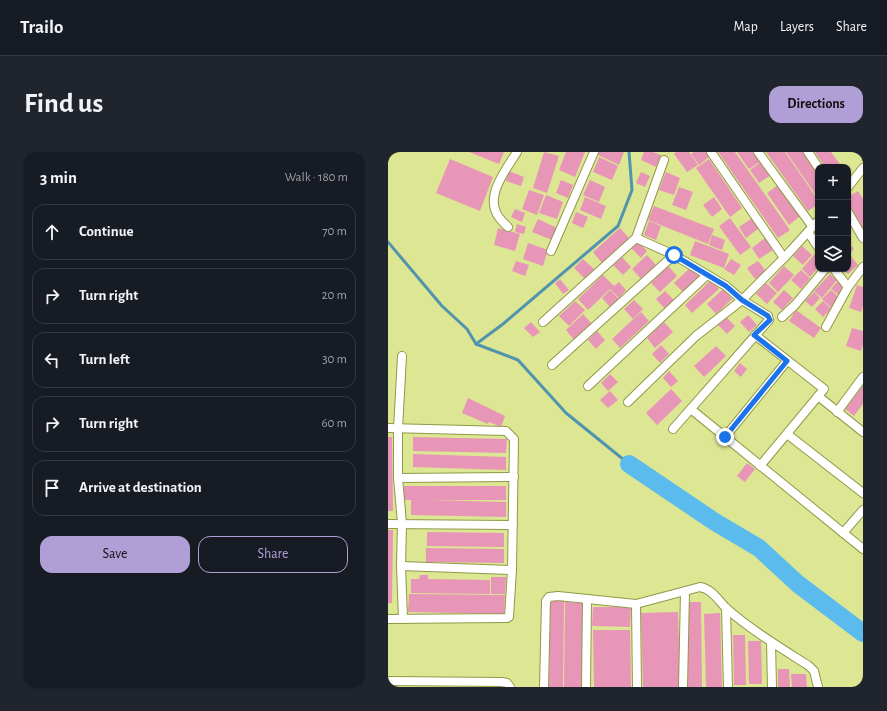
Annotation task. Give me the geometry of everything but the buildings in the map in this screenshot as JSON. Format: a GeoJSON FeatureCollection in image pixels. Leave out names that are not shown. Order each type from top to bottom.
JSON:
{"type":"FeatureCollection","features":[{"type":"Feature","properties":{"kind":"street"},"geometry":{"type":"LineString","coordinates":[[508,227],[496,213],[495,195],[502,176],[517,152]]}},
{"type":"Feature","properties":{"kind":"street"},"geometry":{"type":"LineString","coordinates":[[551,251],[594,152]]}},
{"type":"Feature","properties":{"kind":"street"},"geometry":{"type":"LineString","coordinates":[[711,152],[784,258]]}},
{"type":"Feature","properties":{"kind":"street"},"geometry":{"type":"LineString","coordinates":[[758,152],[813,226],[815,236]]}},
{"type":"Feature","properties":{"kind":"street"},"geometry":{"type":"LineString","coordinates":[[808,152],[816,164]]}},
{"type":"Feature","properties":{"kind":"street"},"geometry":{"type":"LineString","coordinates":[[543,322],[636,238],[664,160]]}},
{"type":"Feature","properties":{"kind":"street"},"geometry":{"type":"LineString","coordinates":[[851,184],[863,168]]}},
{"type":"Feature","properties":{"kind":"street"},"geometry":{"type":"LineString","coordinates":[[851,217],[863,238]]}},
{"type":"Feature","properties":{"kind":"street"},"geometry":{"type":"LineString","coordinates":[[628,402],[696,336],[742,300],[784,258],[813,226]]}},
{"type":"Feature","properties":{"kind":"street"},"geometry":{"type":"LineString","coordinates":[[636,238],[674,255],[726,286],[742,300],[768,316],[770,320],[754,335],[692,410],[673,429]]}},
{"type":"Feature","properties":{"kind":"street"},"geometry":{"type":"LineString","coordinates":[[552,365],[674,255]]}},
{"type":"Feature","properties":{"kind":"street"},"geometry":{"type":"LineString","coordinates":[[826,327],[848,287],[863,267]]}},
{"type":"Feature","properties":{"kind":"street"},"geometry":{"type":"LineString","coordinates":[[782,317],[795,305],[822,272]]}},
{"type":"Feature","properties":{"kind":"street"},"geometry":{"type":"LineString","coordinates":[[836,272],[848,287]]}},
{"type":"Feature","properties":{"kind":"street"},"geometry":{"type":"LineString","coordinates":[[588,386],[707,275]]}},
{"type":"Feature","properties":{"kind":"street"},"geometry":{"type":"LineString","coordinates":[[754,335],[824,389],[760,466]]}},
{"type":"Feature","properties":{"kind":"street"},"geometry":{"type":"LineString","coordinates":[[402,356],[398,429],[398,478],[402,524],[401,566],[403,619]]}},
{"type":"Feature","properties":{"kind":"street"},"geometry":{"type":"LineString","coordinates":[[725,437],[787,361]]}},
{"type":"Feature","properties":{"kind":"street"},"geometry":{"type":"LineString","coordinates":[[837,412],[863,377]]}},
{"type":"Feature","properties":{"kind":"street"},"geometry":{"type":"LineString","coordinates":[[818,396],[863,432]]}},
{"type":"Feature","properties":{"kind":"street"},"geometry":{"type":"LineString","coordinates":[[692,410],[863,549]]}},
{"type":"Feature","properties":{"kind":"street"},"geometry":{"type":"LineString","coordinates":[[388,428],[506,431],[514,439],[512,570],[509,615],[507,618],[388,619]]}},
{"type":"Feature","properties":{"kind":"street"},"geometry":{"type":"LineString","coordinates":[[787,434],[863,494]]}},
{"type":"Feature","properties":{"kind":"street"},"geometry":{"type":"LineString","coordinates":[[398,478],[514,477]]}},
{"type":"Feature","properties":{"kind":"street"},"geometry":{"type":"LineString","coordinates":[[843,533],[863,510]]}},
{"type":"Feature","properties":{"kind":"street"},"geometry":{"type":"LineString","coordinates":[[388,524],[513,525]]}},
{"type":"Feature","properties":{"kind":"street"},"geometry":{"type":"LineString","coordinates":[[401,566],[512,570]]}},
{"type":"Feature","properties":{"kind":"street"},"geometry":{"type":"LineString","coordinates":[[544,687],[546,601],[552,595],[587,600],[636,604],[685,592],[697,587],[704,588],[712,592],[726,608],[814,671],[818,687]]}},
{"type":"Feature","properties":{"kind":"street"},"geometry":{"type":"LineString","coordinates":[[683,687],[685,592]]}},
{"type":"Feature","properties":{"kind":"street"},"geometry":{"type":"LineString","coordinates":[[586,687],[587,600]]}},
{"type":"Feature","properties":{"kind":"street"},"geometry":{"type":"LineString","coordinates":[[636,604],[637,687]]}},
{"type":"Feature","properties":{"kind":"street"},"geometry":{"type":"LineString","coordinates":[[726,608],[728,687]]}},
{"type":"Feature","properties":{"kind":"street"},"geometry":{"type":"LineString","coordinates":[[772,642],[772,687]]}},
{"type":"Feature","properties":{"kind":"street"},"geometry":{"type":"LineString","coordinates":[[388,681],[502,682],[507,683],[510,687]]}},
{"type":"Feature","properties":{"kind":"waterway"},"geometry":{"type":"LineString","coordinates":[[476,344],[503,324],[618,226],[632,190],[629,152]]}},
{"type":"Feature","properties":{"kind":"waterway"},"geometry":{"type":"LineString","coordinates":[[388,242],[442,306],[467,329],[476,344],[518,360],[566,413],[629,464]]}},
{"type":"Feature","properties":{"kind":"waterway"},"geometry":{"type":"LineString","coordinates":[[629,464],[715,522],[759,548],[798,584],[863,633]]}},
{"type":"Feature","properties":{"kind":"route"},"geometry":{"type":"LineString","coordinates":[[674,255],[726,286],[742,300],[768,316],[770,320],[754,335],[787,361],[725,437]]}}]}
